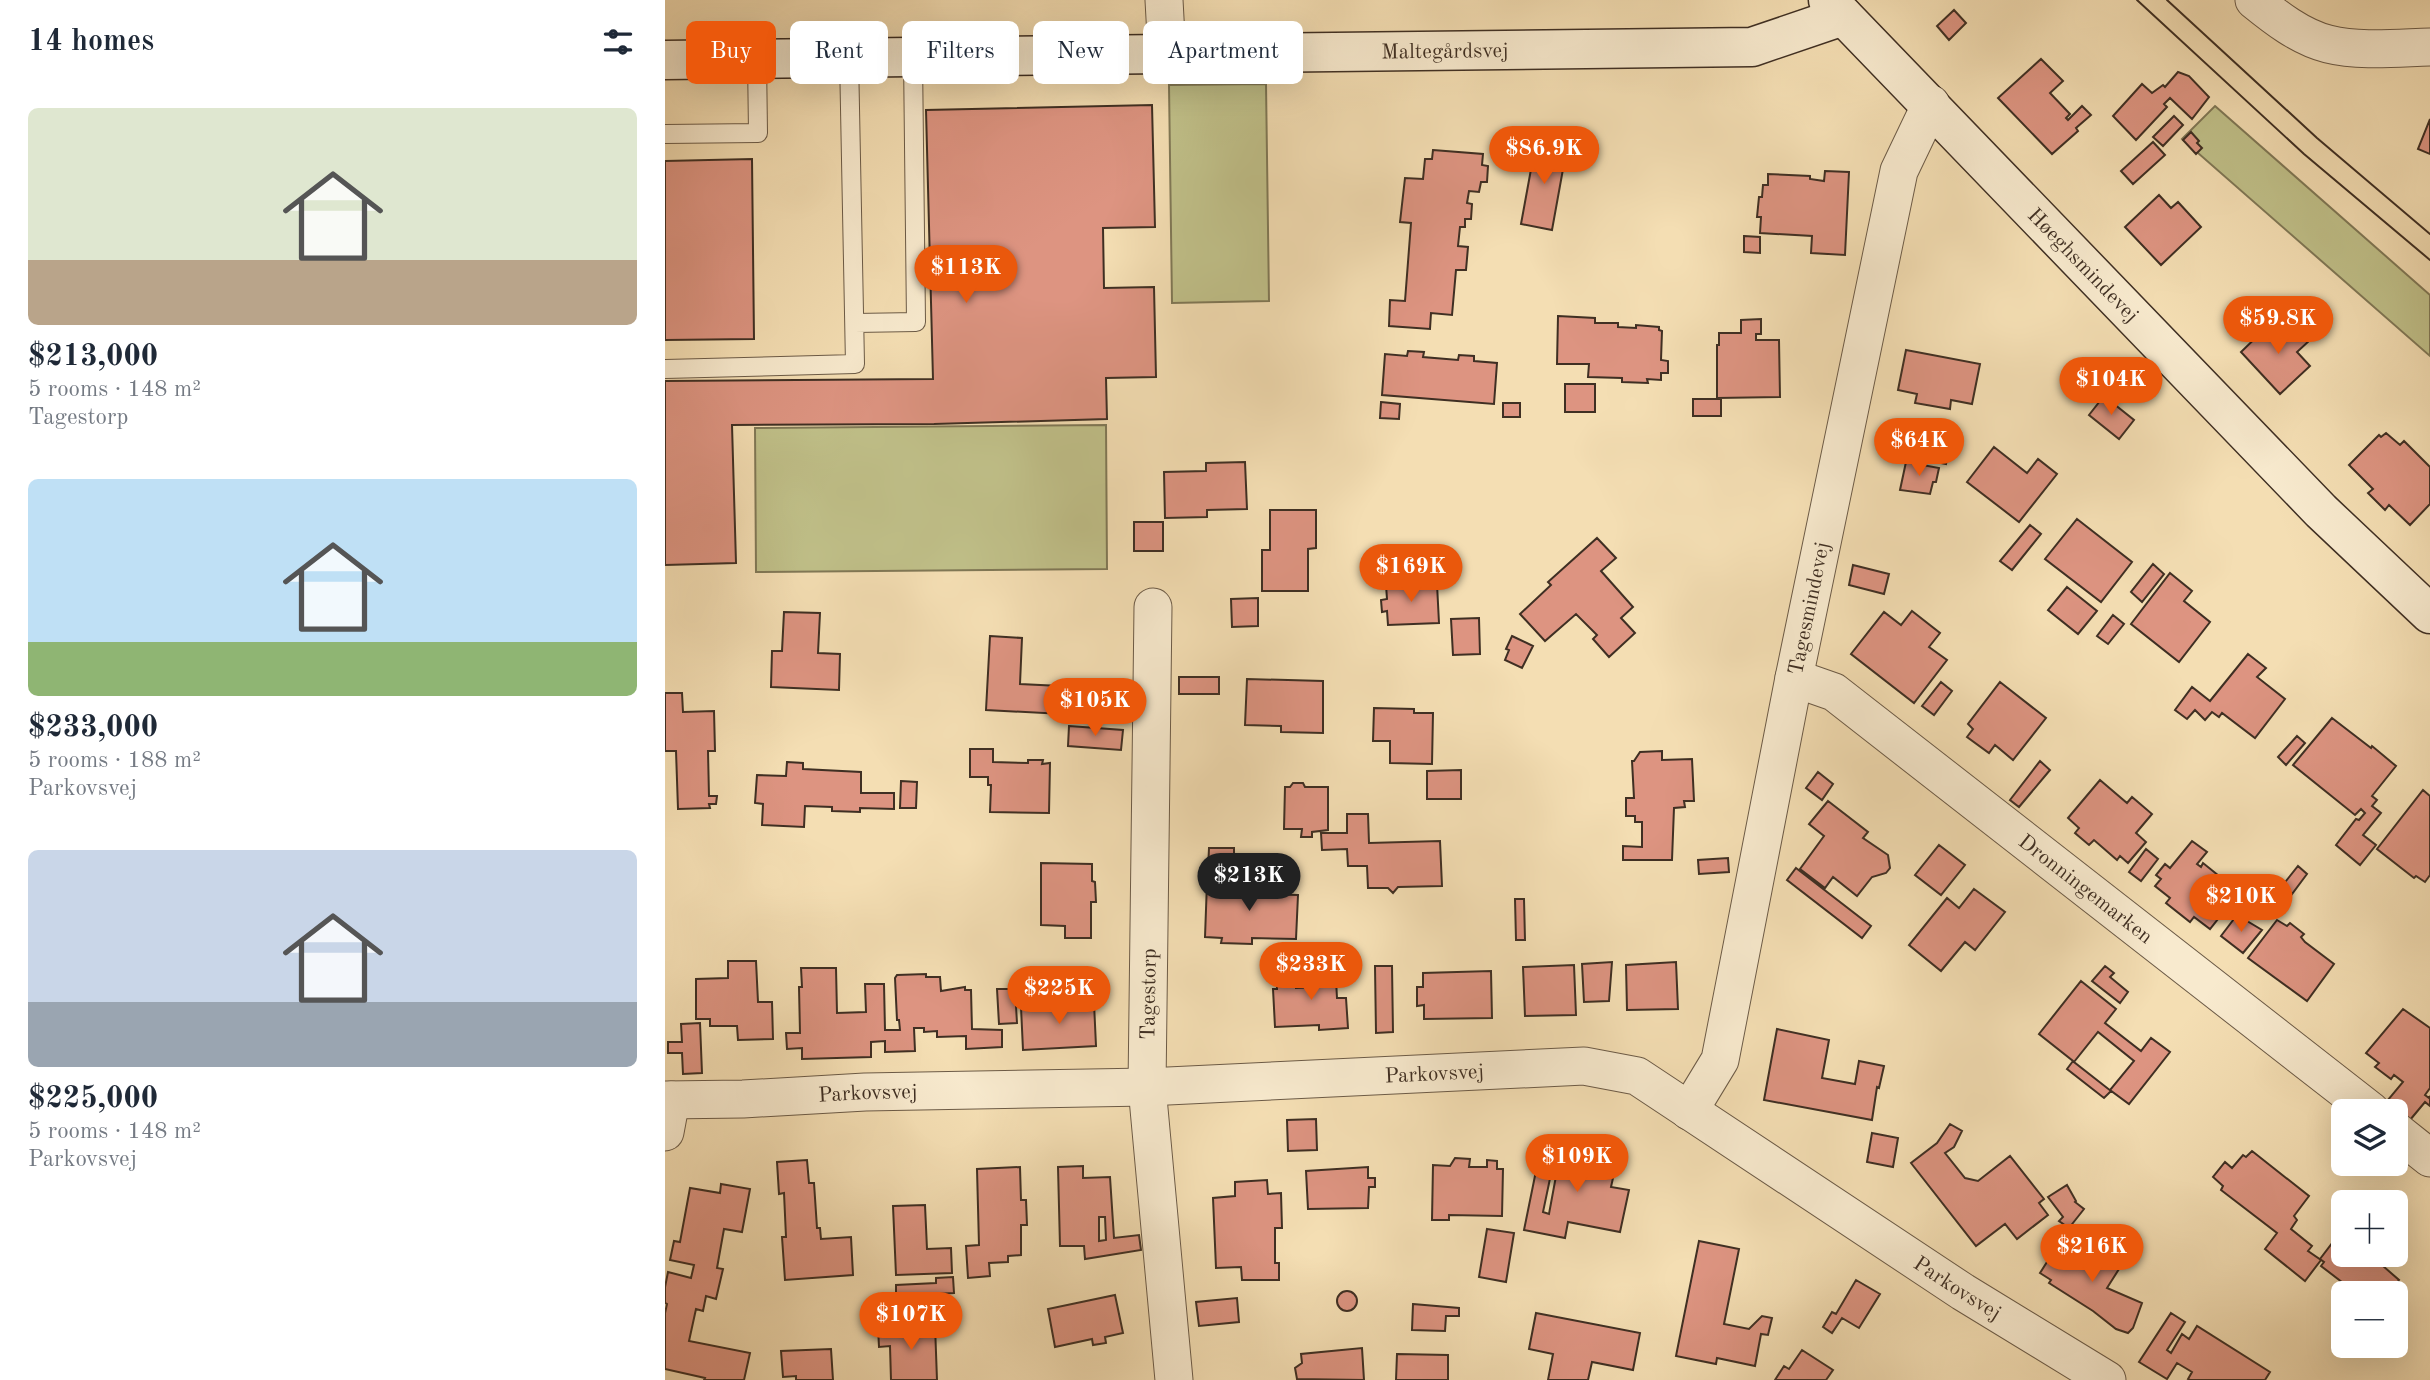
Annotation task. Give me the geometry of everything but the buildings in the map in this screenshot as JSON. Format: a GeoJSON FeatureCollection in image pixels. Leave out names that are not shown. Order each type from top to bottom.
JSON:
{"type":"FeatureCollection","features":[{"type":"Feature","properties":{"kind":"street"},"geometry":{"type":"LineString","coordinates":[[1164,0],[1165,21]]}},
{"type":"Feature","properties":{"kind":"street"},"geometry":{"type":"LineString","coordinates":[[2254,0],[2277,19],[2326,44],[2358,48],[2430,47]]}},
{"type":"Feature","properties":{"kind":"street","name":"Maltegårdsvej"},"geometry":{"type":"LineString","coordinates":[[1303,53],[1752,47],[1836,8]]}},
{"type":"Feature","properties":{"kind":"street","name":"Høeghsmindevej"},"geometry":{"type":"LineString","coordinates":[[1836,8],[2321,511],[2430,614]]}},
{"type":"Feature","properties":{"kind":"street","name":"Maltegårdsvej"},"geometry":{"type":"LineString","coordinates":[[1019,56],[1143,55]]}},
{"type":"Feature","properties":{"kind":"street","name":"Maltegårdsvej"},"geometry":{"type":"LineString","coordinates":[[665,60],[686,60]]}},
{"type":"Feature","properties":{"kind":"street","name":"Tagesmindevej"},"geometry":{"type":"LineString","coordinates":[[1689,1111],[1720,1060],[1794,678],[1899,171],[1931,104]]}},
{"type":"Feature","properties":{"kind":"street","name":"Tagestorp"},"geometry":{"type":"LineString","coordinates":[[1153,607],[1147,1087],[1174,1380]]}},
{"type":"Feature","properties":{"kind":"street","name":"Dronningemarken"},"geometry":{"type":"LineString","coordinates":[[1794,678],[1834,692],[2356,1099]]}},
{"type":"Feature","properties":{"kind":"street","name":"Parkovsvej"},"geometry":{"type":"LineString","coordinates":[[667,1111],[743,1099],[865,1093],[1147,1087],[1584,1066],[1637,1076],[1963,1292],[2107,1380]]}},
{"type":"Feature","properties":{"kind":"street"},"geometry":{"type":"LineString","coordinates":[[2408,1141],[2430,1158]]}},
{"type":"Feature","properties":{"kind":"lane"},"geometry":{"type":"LineString","coordinates":[[665,134],[758,133],[757,84]]}},
{"type":"Feature","properties":{"kind":"lane"},"geometry":{"type":"LineString","coordinates":[[665,369],[855,364],[850,84]]}},
{"type":"Feature","properties":{"kind":"lane"},"geometry":{"type":"LineString","coordinates":[[855,323],[916,322],[913,84]]}},
{"type":"Feature","properties":{"kind":"green space"},"geometry":{"type":"Polygon","coordinates":[[[1266,84],[1269,301],[1172,303],[1169,85],[1266,84]]]}},
{"type":"Feature","properties":{"kind":"green space"},"geometry":{"type":"Polygon","coordinates":[[[2215,106],[2430,295],[2430,356],[2182,139],[2215,106]]]}},
{"type":"Feature","properties":{"kind":"green space"},"geometry":{"type":"Polygon","coordinates":[[[1106,425],[1107,569],[756,572],[755,428],[1106,425]]]}},
{"type":"Feature","properties":{"kind":"tram line"},"geometry":{"type":"LineString","coordinates":[[2137,0],[2304,154],[2430,260]]}},
{"type":"Feature","properties":{"kind":"tram line"},"geometry":{"type":"LineString","coordinates":[[2167,0],[2317,138],[2430,234]]}}]}
